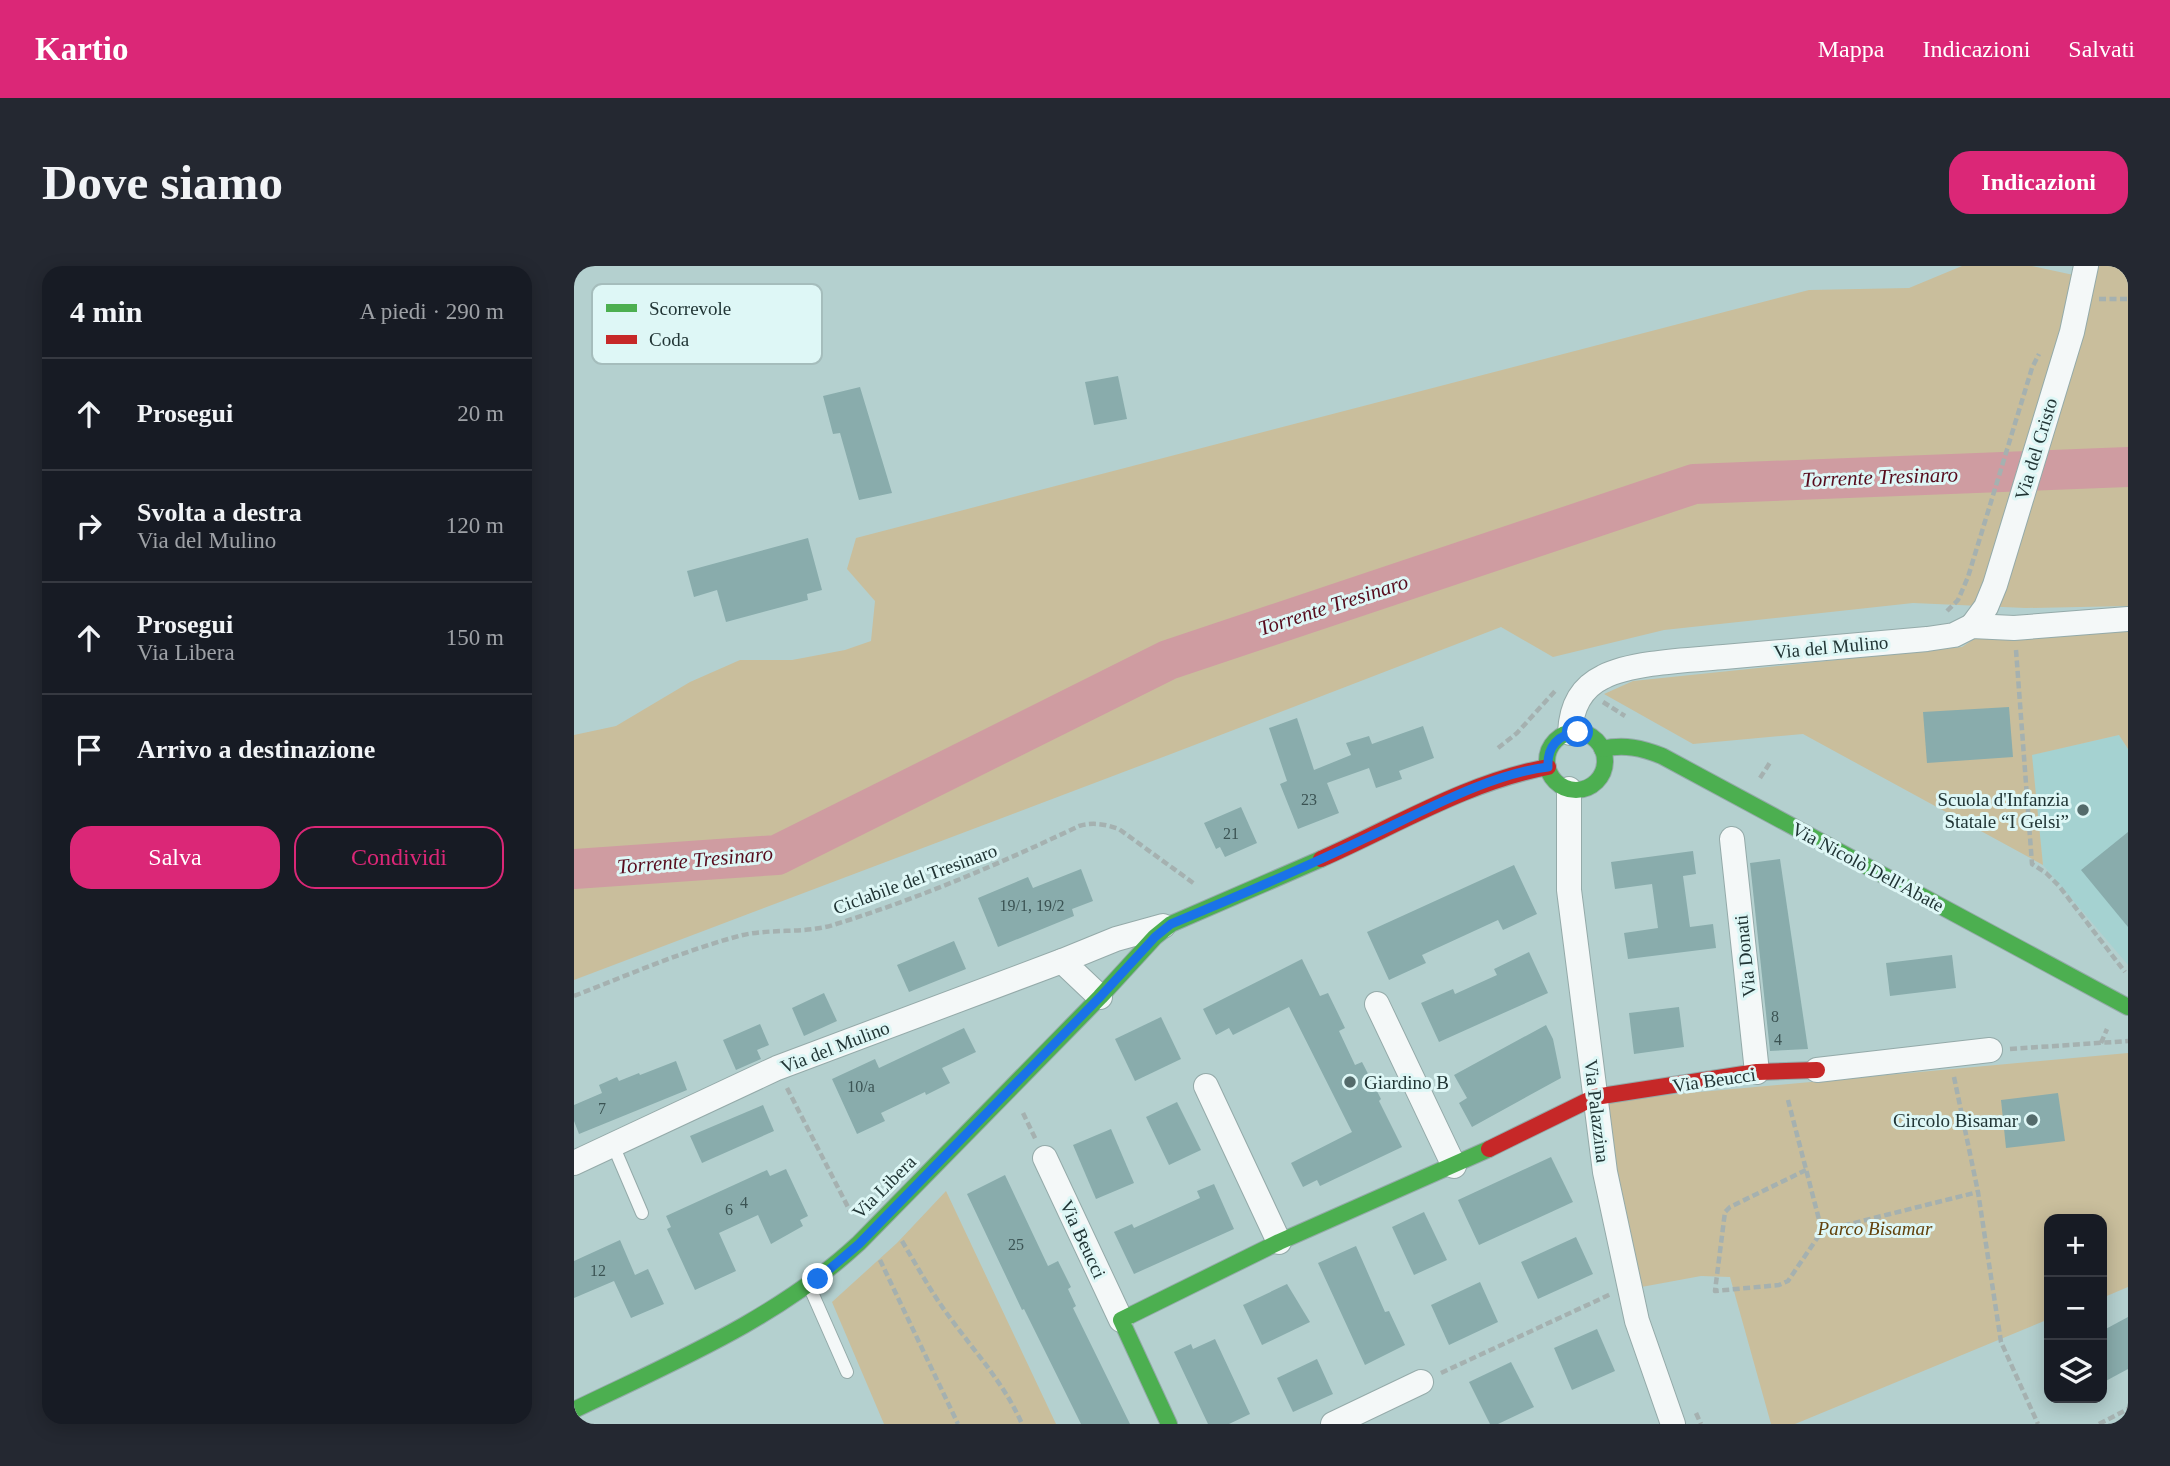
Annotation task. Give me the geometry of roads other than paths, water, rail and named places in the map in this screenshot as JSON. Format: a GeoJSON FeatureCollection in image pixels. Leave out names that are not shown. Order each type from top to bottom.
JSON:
{"type":"FeatureCollection","features":[{"type":"Feature","properties":{"kind":"street","name":"Via del Cristo"},"geometry":{"type":"LineString","coordinates":[[1972,626],[1986,607],[1995,584],[2072,332],[2086,266]]}},
{"type":"Feature","properties":{"kind":"street","name":"Via del Mulino"},"geometry":{"type":"LineString","coordinates":[[1570,733],[1571,716],[1584,691],[1603,677],[1626,669],[1680,661],[1927,639],[1954,635],[1972,626],[2014,628],[2128,619]]}},
{"type":"Feature","properties":{"kind":"street"},"geometry":{"type":"LineString","coordinates":[[1570,733],[1592,737],[1602,749],[1605,767],[1601,776],[1588,788],[1569,789],[1558,783],[1548,767],[1548,758],[1555,742],[1570,733]]}},
{"type":"Feature","properties":{"kind":"street","name":"Via Nicolò Dell'Abate"},"geometry":{"type":"LineString","coordinates":[[1602,749],[1625,745],[1640,747],[1662,756],[2123,1004]]}},
{"type":"Feature","properties":{"kind":"street","name":"Via del Mulino"},"geometry":{"type":"LineString","coordinates":[[574,1163],[777,1068],[1116,939],[1171,924],[1448,799],[1521,772],[1548,767]]}},
{"type":"Feature","properties":{"kind":"street","name":"Via Palazzina"},"geometry":{"type":"LineString","coordinates":[[1569,789],[1569,890],[1605,1172],[1637,1321],[1673,1424]]}},
{"type":"Feature","properties":{"kind":"street","name":"Via Donati"},"geometry":{"type":"LineString","coordinates":[[1732,839],[1769,1072]]}},
{"type":"Feature","properties":{"kind":"street","name":"Via Libera"},"geometry":{"type":"LineString","coordinates":[[574,1410],[762,1314],[808,1284],[859,1244],[1155,937],[1171,924]]}},
{"type":"Feature","properties":{"kind":"street"},"geometry":{"type":"LineString","coordinates":[[1062,961],[1100,997]]}},
{"type":"Feature","properties":{"kind":"street"},"geometry":{"type":"LineString","coordinates":[[1377,1004],[1454,1166]]}},
{"type":"Feature","properties":{"kind":"street","name":"Via Beucci"},"geometry":{"type":"LineString","coordinates":[[1121,1320],[1279,1242],[1454,1166],[1595,1097],[1769,1072],[1816,1070],[1990,1050]]}},
{"type":"Feature","properties":{"kind":"street"},"geometry":{"type":"LineString","coordinates":[[1206,1086],[1279,1242]]}},
{"type":"Feature","properties":{"kind":"street","name":"Via Beucci"},"geometry":{"type":"LineString","coordinates":[[1045,1158],[1169,1424]]}},
{"type":"Feature","properties":{"kind":"street"},"geometry":{"type":"LineString","coordinates":[[1333,1424],[1421,1382]]}},
{"type":"Feature","properties":{"kind":"lane"},"geometry":{"type":"LineString","coordinates":[[613,1145],[642,1213]]}},
{"type":"Feature","properties":{"kind":"lane"},"geometry":{"type":"LineString","coordinates":[[808,1284],[847,1372]]}},
{"type":"Feature","properties":{"kind":"waterway","name":"Torrente Tresinaro"},"geometry":{"type":"LineString","coordinates":[[574,869],[777,855],[1168,660],[1694,484],[2128,467]]}},
{"type":"Feature","properties":{"kind":"place","name":"Scuola d'Infanzia Statale “I Gelsi”"},"geometry":{"type":"Point","coordinates":[2083,810]}},
{"type":"Feature","properties":{"kind":"place","name":"Giardino B"},"geometry":{"type":"Point","coordinates":[1350,1082]}},
{"type":"Feature","properties":{"kind":"place","name":"Circolo Bisamar"},"geometry":{"type":"Point","coordinates":[2032,1120]}},
{"type":"Feature","properties":{"kind":"park label","name":"Parco Bisamar"},"geometry":{"type":"Point","coordinates":[1875,1228]}}]}
